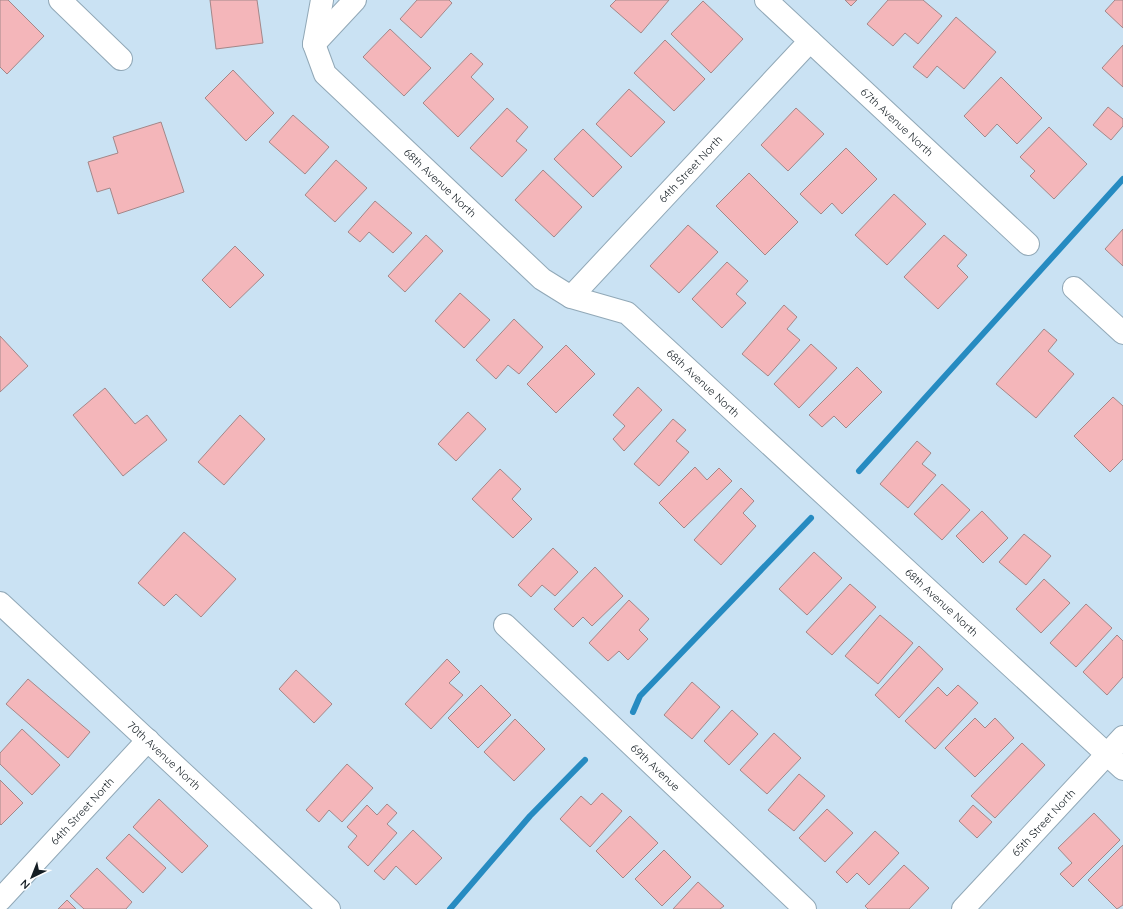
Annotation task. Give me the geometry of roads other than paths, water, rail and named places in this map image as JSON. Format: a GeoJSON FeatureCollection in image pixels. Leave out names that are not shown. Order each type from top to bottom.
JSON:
{"type":"FeatureCollection","features":[{"type":"Feature","properties":{"kind":"street"},"geometry":{"type":"LineString","coordinates":[[60,0],[121,59]]}},
{"type":"Feature","properties":{"kind":"street"},"geometry":{"type":"LineString","coordinates":[[314,44],[322,0]]}},
{"type":"Feature","properties":{"kind":"street"},"geometry":{"type":"LineString","coordinates":[[314,44],[355,0]]}},
{"type":"Feature","properties":{"kind":"street","name":"67th Avenue North"},"geometry":{"type":"LineString","coordinates":[[766,0],[1028,244]]}},
{"type":"Feature","properties":{"kind":"street","name":"64th Street North"},"geometry":{"type":"LineString","coordinates":[[571,297],[810,41]]}},
{"type":"Feature","properties":{"kind":"street","name":"68th Avenue North"},"geometry":{"type":"LineString","coordinates":[[314,44],[325,74],[542,279],[571,297],[627,313],[1123,769]]}},
{"type":"Feature","properties":{"kind":"street"},"geometry":{"type":"LineString","coordinates":[[1074,288],[1123,333]]}},
{"type":"Feature","properties":{"kind":"street","name":"70th Avenue North"},"geometry":{"type":"LineString","coordinates":[[0,603],[329,909]]}},
{"type":"Feature","properties":{"kind":"street","name":"69th Avenue"},"geometry":{"type":"LineString","coordinates":[[505,625],[805,909]]}},
{"type":"Feature","properties":{"kind":"street","name":"65th Street North"},"geometry":{"type":"LineString","coordinates":[[963,909],[1123,737]]}},
{"type":"Feature","properties":{"kind":"street","name":"64th Street North"},"geometry":{"type":"LineString","coordinates":[[0,900],[148,740]]}},
{"type":"Feature","properties":{"kind":"waterway"},"geometry":{"type":"LineString","coordinates":[[859,471],[1123,179]]}},
{"type":"Feature","properties":{"kind":"waterway"},"geometry":{"type":"LineString","coordinates":[[633,712],[640,696],[811,518]]}},
{"type":"Feature","properties":{"kind":"waterway"},"geometry":{"type":"LineString","coordinates":[[450,909],[530,816],[585,760]]}}]}
